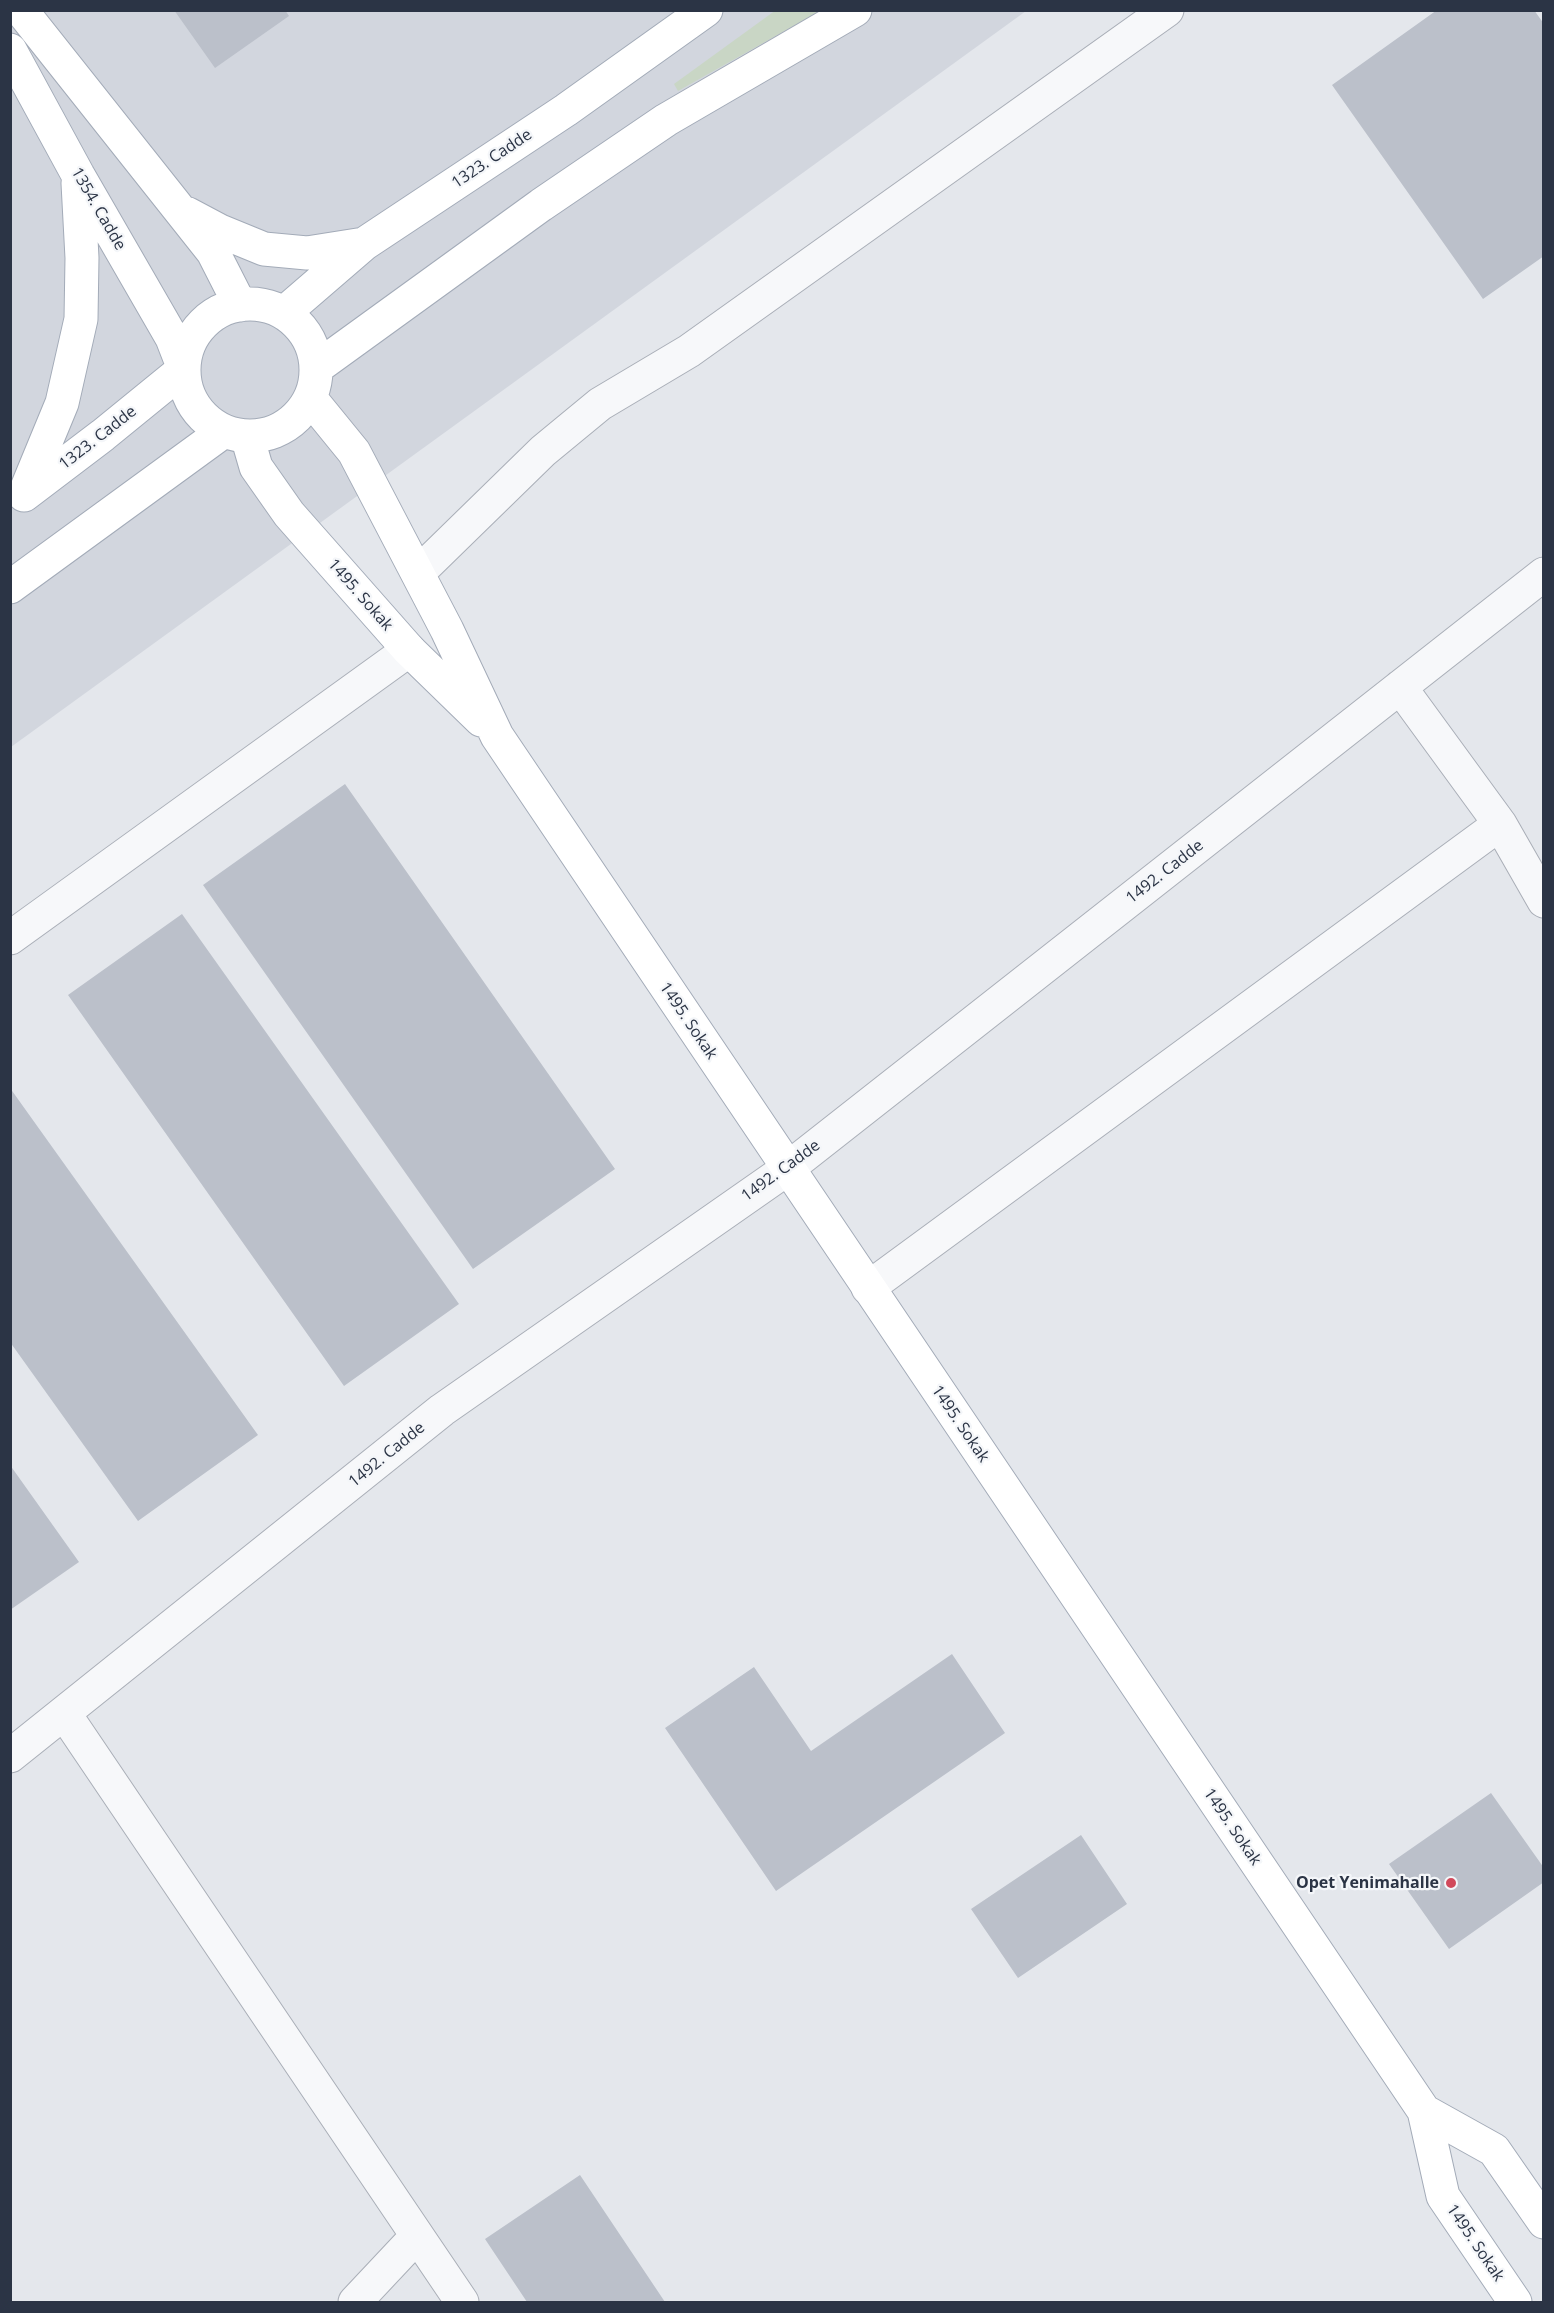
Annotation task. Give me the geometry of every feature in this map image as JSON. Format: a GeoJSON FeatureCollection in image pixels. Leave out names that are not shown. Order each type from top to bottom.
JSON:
{"type":"FeatureCollection","features":[{"type":"Feature","properties":{"kind":"main road"},"geometry":{"type":"LineString","coordinates":[[21,10],[213,252],[240,305]]}},
{"type":"Feature","properties":{"kind":"main road","name":"1323. Cadde"},"geometry":{"type":"LineString","coordinates":[[284,313],[364,244],[566,110],[706,10]]}},
{"type":"Feature","properties":{"kind":"main road"},"geometry":{"type":"LineString","coordinates":[[313,383],[312,347],[301,328],[284,313],[262,305],[240,305],[225,309],[200,327],[192,340],[184,369],[189,394],[202,416],[235,433],[270,433],[292,422],[313,383],[542,205],[666,120],[855,10]]}},
{"type":"Feature","properties":{"kind":"main road","name":"1354. Cadde"},"geometry":{"type":"LineString","coordinates":[[10,50],[78,175],[172,338],[184,369]]}},
{"type":"Feature","properties":{"kind":"main road"},"geometry":{"type":"LineString","coordinates":[[17,500],[63,403],[81,319],[82,258],[78,175]]}},
{"type":"Feature","properties":{"kind":"main road"},"geometry":{"type":"LineString","coordinates":[[180,210],[220,231],[264,249],[307,253],[364,244]]}},
{"type":"Feature","properties":{"kind":"main road","name":"1323. Cadde"},"geometry":{"type":"LineString","coordinates":[[17,500],[103,435],[184,369]]}},
{"type":"Feature","properties":{"kind":"main road","name":"1495. Sokak"},"geometry":{"type":"LineString","coordinates":[[313,383],[354,452],[418,573],[497,736],[1424,2111],[1443,2196],[1515,2302]]}},
{"type":"Feature","properties":{"kind":"main road"},"geometry":{"type":"LineString","coordinates":[[10,587],[235,433]]}},
{"type":"Feature","properties":{"kind":"main road","name":"1495. Sokak"},"geometry":{"type":"LineString","coordinates":[[235,433],[289,514],[409,650],[497,736]]}},
{"type":"Feature","properties":{"kind":"main road","name":"1495. Sokak"},"geometry":{"type":"LineString","coordinates":[[1424,2111],[1494,2150],[1544,2222]]}},
{"type":"Feature","properties":{"kind":"street"},"geometry":{"type":"LineString","coordinates":[[418,573],[543,451],[600,404],[688,351],[1167,10]]}},
{"type":"Feature","properties":{"kind":"street","name":"1492. Cadde"},"geometry":{"type":"LineString","coordinates":[[10,1756],[442,1410],[788,1169],[1544,574]]}},
{"type":"Feature","properties":{"kind":"street"},"geometry":{"type":"LineString","coordinates":[[10,938],[409,650]]}},
{"type":"Feature","properties":{"kind":"street"},"geometry":{"type":"LineString","coordinates":[[1400,687],[1500,824],[1544,901]]}},
{"type":"Feature","properties":{"kind":"street"},"geometry":{"type":"LineString","coordinates":[[868,1288],[1500,824]]}},
{"type":"Feature","properties":{"kind":"street"},"geometry":{"type":"LineString","coordinates":[[64,1713],[462,2302]]}},
{"type":"Feature","properties":{"kind":"street"},"geometry":{"type":"LineString","coordinates":[[355,2302],[417,2236]]}},
{"type":"Feature","properties":{"kind":"shaded area"},"geometry":{"type":"Polygon","coordinates":[[[11,11],[1026,11],[11,747],[11,11]]]}},
{"type":"Feature","properties":{"kind":"green space"},"geometry":{"type":"Polygon","coordinates":[[[776,10],[820,11],[678,91],[674,84],[776,10]]]}},
{"type":"Feature","properties":{"kind":"building"},"geometry":{"type":"Polygon","coordinates":[[[174,10],[285,10],[289,16],[215,68],[174,10]]]}},
{"type":"Feature","properties":{"kind":"building"},"geometry":{"type":"Polygon","coordinates":[[[1437,10],[1534,10],[1544,24],[1544,256],[1483,299],[1332,85],[1437,10]]]}},
{"type":"Feature","properties":{"kind":"building"},"geometry":{"type":"Polygon","coordinates":[[[345,784],[615,1169],[473,1269],[203,885],[345,784]]]}},
{"type":"Feature","properties":{"kind":"building"},"geometry":{"type":"Polygon","coordinates":[[[182,914],[459,1304],[344,1386],[68,995],[182,914]]]}},
{"type":"Feature","properties":{"kind":"building"},"geometry":{"type":"Polygon","coordinates":[[[10,1088],[258,1435],[138,1521],[10,1342],[10,1088]]]}},
{"type":"Feature","properties":{"kind":"building"},"geometry":{"type":"Polygon","coordinates":[[[10,1465],[79,1562],[10,1610],[10,1465]]]}},
{"type":"Feature","properties":{"kind":"building"},"geometry":{"type":"Polygon","coordinates":[[[952,1654],[1005,1733],[776,1891],[665,1728],[754,1667],[811,1751],[952,1654]]]}},
{"type":"Feature","properties":{"kind":"building"},"geometry":{"type":"Polygon","coordinates":[[[1491,1793],[1544,1868],[1544,1882],[1449,1949],[1389,1864],[1491,1793]]]}},
{"type":"Feature","properties":{"kind":"building"},"geometry":{"type":"Polygon","coordinates":[[[1081,1835],[1127,1904],[1018,1978],[971,1909],[1081,1835]]]}},
{"type":"Feature","properties":{"kind":"building"},"geometry":{"type":"Polygon","coordinates":[[[580,2175],[665,2302],[527,2302],[485,2239],[580,2175]]]}},
{"type":"Feature","properties":{"kind":"place","name":"Opet Yenimahalle"},"geometry":{"type":"Point","coordinates":[1451,1883]}}]}
